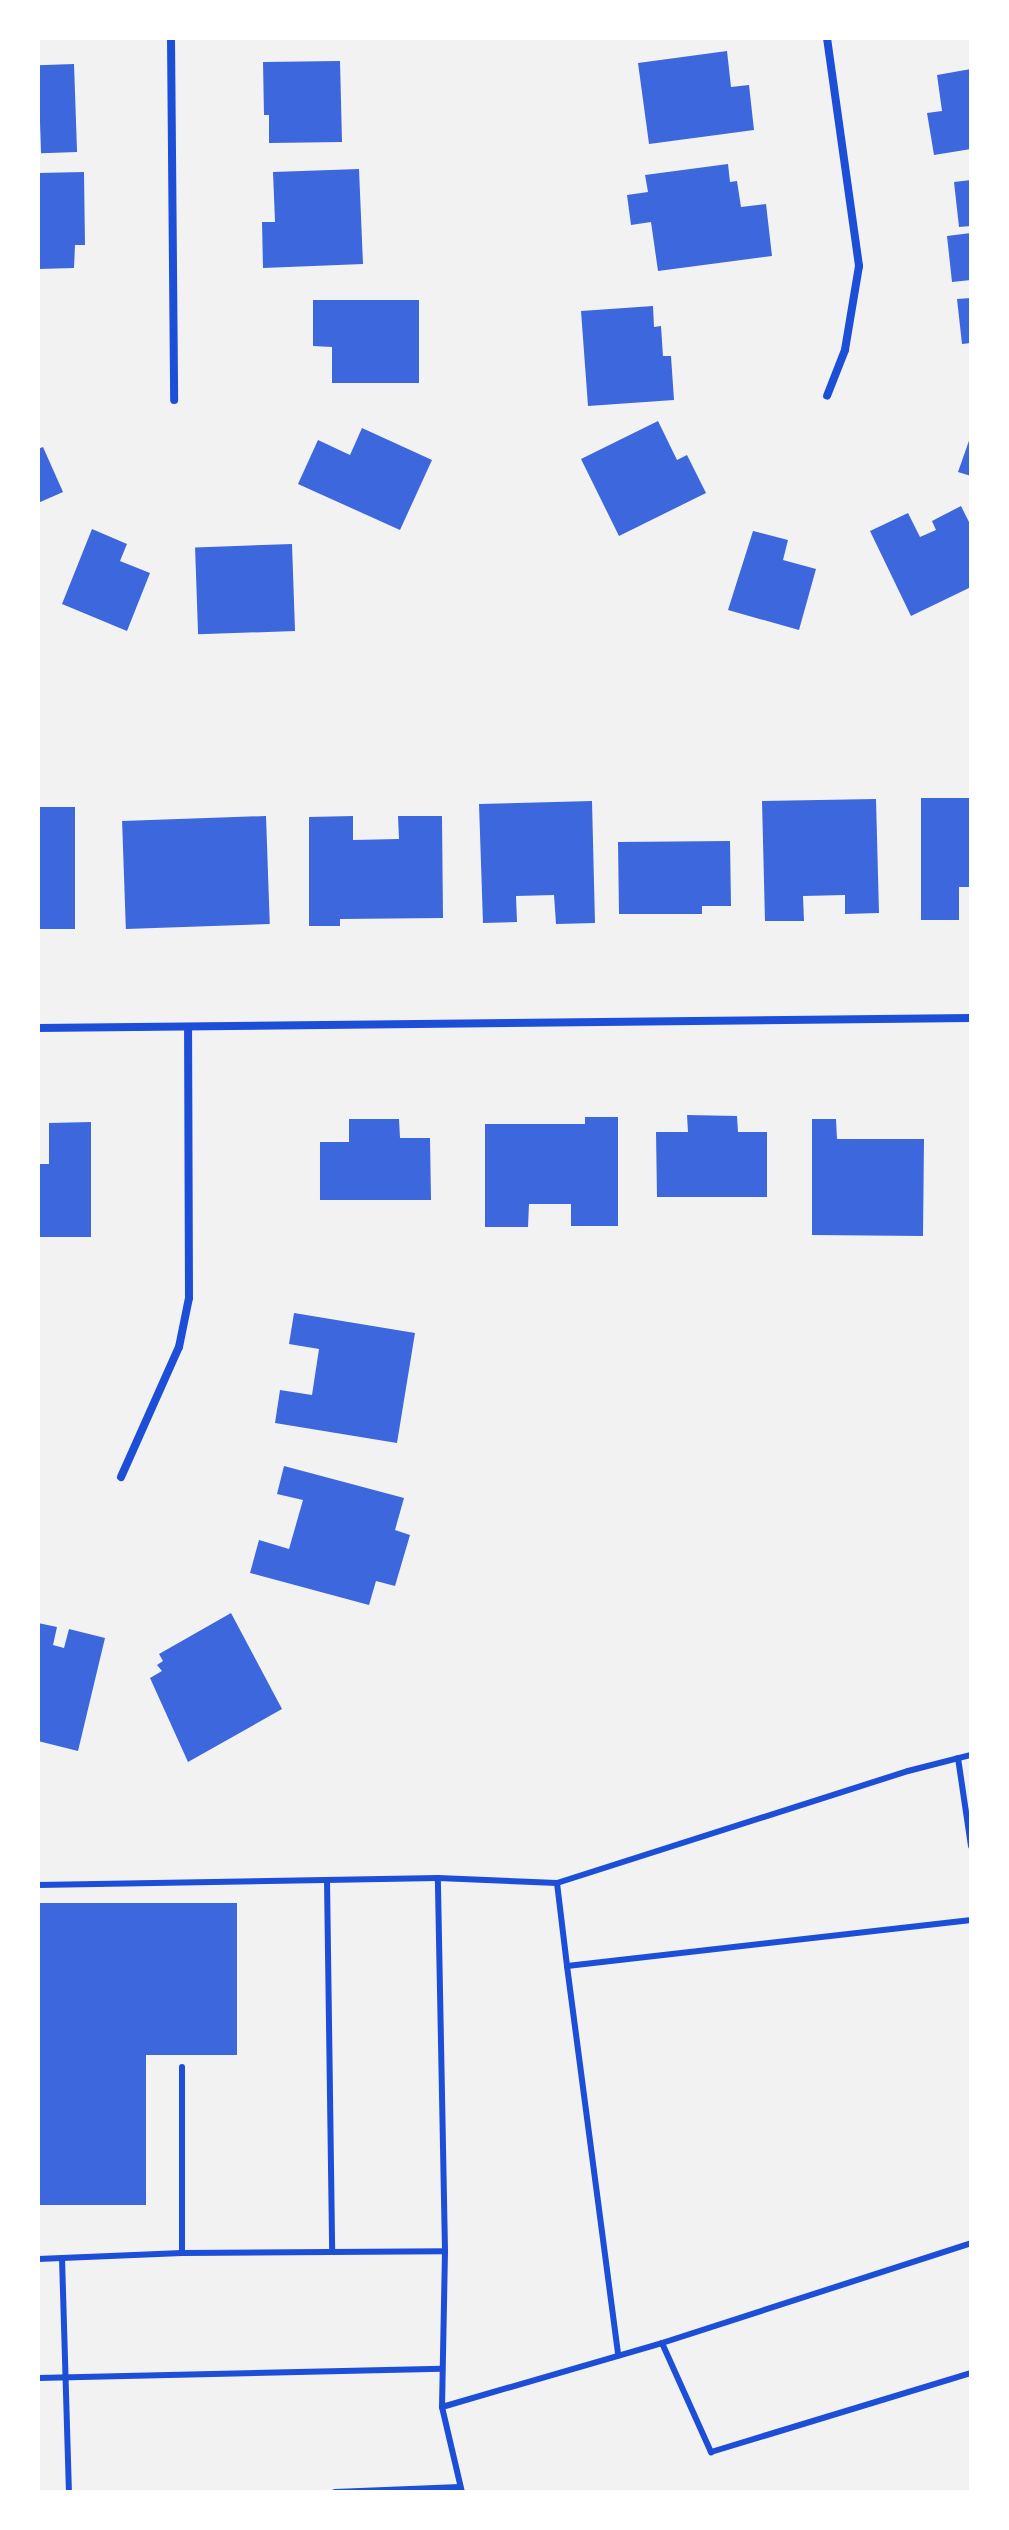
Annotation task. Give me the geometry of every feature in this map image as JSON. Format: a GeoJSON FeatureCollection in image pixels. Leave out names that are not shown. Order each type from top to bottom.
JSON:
{"type":"FeatureCollection","features":[{"type":"Feature","properties":{"kind":"street"},"geometry":{"type":"LineString","coordinates":[[171,38],[174,400]]}},
{"type":"Feature","properties":{"kind":"street"},"geometry":{"type":"LineString","coordinates":[[827,38],[859,266],[845,350],[827,396]]}},
{"type":"Feature","properties":{"kind":"street"},"geometry":{"type":"LineString","coordinates":[[38,1028],[971,1018]]}},
{"type":"Feature","properties":{"kind":"street"},"geometry":{"type":"LineString","coordinates":[[121,1477],[179,1347],[189,1298],[188,1028]]}},
{"type":"Feature","properties":{"kind":"lane"},"geometry":{"type":"LineString","coordinates":[[38,1885],[438,1878],[557,1883],[971,1755]]}},
{"type":"Feature","properties":{"kind":"lane"},"geometry":{"type":"LineString","coordinates":[[958,1758],[971,1846]]}},
{"type":"Feature","properties":{"kind":"lane"},"geometry":{"type":"LineString","coordinates":[[335,2492],[461,2490],[442,2407],[445,2251],[438,1878]]}},
{"type":"Feature","properties":{"kind":"lane"},"geometry":{"type":"LineString","coordinates":[[327,1880],[332,2252]]}},
{"type":"Feature","properties":{"kind":"lane"},"geometry":{"type":"LineString","coordinates":[[557,1883],[618,2356]]}},
{"type":"Feature","properties":{"kind":"lane"},"geometry":{"type":"LineString","coordinates":[[567,1966],[971,1920]]}},
{"type":"Feature","properties":{"kind":"lane"},"geometry":{"type":"LineString","coordinates":[[182,2067],[182,2253]]}},
{"type":"Feature","properties":{"kind":"lane"},"geometry":{"type":"LineString","coordinates":[[442,2407],[662,2343],[971,2243]]}},
{"type":"Feature","properties":{"kind":"lane"},"geometry":{"type":"LineString","coordinates":[[38,2259],[182,2253],[445,2251]]}},
{"type":"Feature","properties":{"kind":"lane"},"geometry":{"type":"LineString","coordinates":[[62,2258],[69,2492]]}},
{"type":"Feature","properties":{"kind":"lane"},"geometry":{"type":"LineString","coordinates":[[662,2343],[711,2452],[971,2373]]}},
{"type":"Feature","properties":{"kind":"lane"},"geometry":{"type":"LineString","coordinates":[[38,2378],[442,2369]]}},
{"type":"Feature","properties":{"kind":"building"},"geometry":{"type":"Polygon","coordinates":[[[727,51],[731,87],[749,85],[754,130],[649,144],[638,63],[727,51]]]}},
{"type":"Feature","properties":{"kind":"building"},"geometry":{"type":"Polygon","coordinates":[[[340,61],[342,142],[269,143],[269,115],[264,115],[263,62],[340,61]]]}},
{"type":"Feature","properties":{"kind":"building"},"geometry":{"type":"Polygon","coordinates":[[[74,64],[77,152],[41,153],[38,65],[74,64]]]}},
{"type":"Feature","properties":{"kind":"building"},"geometry":{"type":"Polygon","coordinates":[[[971,69],[971,149],[934,155],[927,113],[942,111],[937,75],[971,69]]]}},
{"type":"Feature","properties":{"kind":"building"},"geometry":{"type":"Polygon","coordinates":[[[728,164],[730,182],[737,181],[741,207],[766,204],[772,256],[658,271],[651,222],[631,225],[627,195],[648,192],[645,175],[728,164]]]}},
{"type":"Feature","properties":{"kind":"building"},"geometry":{"type":"Polygon","coordinates":[[[359,169],[363,264],[263,268],[262,222],[275,222],[273,172],[359,169]]]}},
{"type":"Feature","properties":{"kind":"building"},"geometry":{"type":"Polygon","coordinates":[[[84,172],[85,245],[75,245],[74,268],[38,269],[38,173],[84,172]]]}},
{"type":"Feature","properties":{"kind":"building"},"geometry":{"type":"Polygon","coordinates":[[[971,180],[971,226],[959,227],[954,182],[971,180]]]}},
{"type":"Feature","properties":{"kind":"building"},"geometry":{"type":"Polygon","coordinates":[[[971,233],[971,280],[952,282],[947,236],[971,233]]]}},
{"type":"Feature","properties":{"kind":"building"},"geometry":{"type":"Polygon","coordinates":[[[971,298],[971,343],[962,344],[957,299],[971,298]]]}},
{"type":"Feature","properties":{"kind":"building"},"geometry":{"type":"Polygon","coordinates":[[[313,300],[419,300],[419,383],[332,383],[332,347],[313,346],[313,300]]]}},
{"type":"Feature","properties":{"kind":"building"},"geometry":{"type":"Polygon","coordinates":[[[653,306],[654,327],[661,326],[663,356],[671,356],[674,400],[588,406],[581,311],[653,306]]]}},
{"type":"Feature","properties":{"kind":"building"},"geometry":{"type":"Polygon","coordinates":[[[658,421],[677,460],[687,455],[706,493],[619,536],[581,459],[658,421]]]}},
{"type":"Feature","properties":{"kind":"building"},"geometry":{"type":"Polygon","coordinates":[[[362,428],[432,460],[400,530],[298,484],[318,440],[350,455],[362,428]]]}},
{"type":"Feature","properties":{"kind":"building"},"geometry":{"type":"Polygon","coordinates":[[[971,435],[971,476],[958,472],[971,435]]]}},
{"type":"Feature","properties":{"kind":"building"},"geometry":{"type":"Polygon","coordinates":[[[43,447],[63,492],[38,503],[38,449],[43,447]]]}},
{"type":"Feature","properties":{"kind":"building"},"geometry":{"type":"Polygon","coordinates":[[[961,506],[971,526],[971,587],[911,616],[870,531],[908,513],[920,537],[936,530],[932,521],[961,506]]]}},
{"type":"Feature","properties":{"kind":"building"},"geometry":{"type":"Polygon","coordinates":[[[92,529],[127,544],[120,561],[150,573],[127,631],[62,604],[92,529]]]}},
{"type":"Feature","properties":{"kind":"building"},"geometry":{"type":"Polygon","coordinates":[[[753,531],[788,540],[783,560],[816,569],[799,630],[728,610],[753,531]]]}},
{"type":"Feature","properties":{"kind":"building"},"geometry":{"type":"Polygon","coordinates":[[[292,544],[295,631],[198,634],[195,547],[292,544]]]}},
{"type":"Feature","properties":{"kind":"building"},"geometry":{"type":"Polygon","coordinates":[[[921,798],[971,798],[971,887],[959,887],[959,920],[921,920],[921,798]]]}},
{"type":"Feature","properties":{"kind":"building"},"geometry":{"type":"Polygon","coordinates":[[[876,799],[879,913],[845,914],[845,895],[803,896],[804,921],[765,921],[762,801],[876,799]]]}},
{"type":"Feature","properties":{"kind":"building"},"geometry":{"type":"Polygon","coordinates":[[[592,801],[595,923],[556,924],[554,895],[516,896],[517,922],[483,923],[479,804],[592,801]]]}},
{"type":"Feature","properties":{"kind":"building"},"geometry":{"type":"Polygon","coordinates":[[[38,807],[75,807],[75,929],[38,929],[38,807]]]}},
{"type":"Feature","properties":{"kind":"building"},"geometry":{"type":"Polygon","coordinates":[[[266,816],[270,924],[126,929],[122,821],[266,816]]]}},
{"type":"Feature","properties":{"kind":"building"},"geometry":{"type":"Polygon","coordinates":[[[353,816],[353,840],[399,839],[398,816],[442,816],[443,918],[340,919],[340,926],[309,926],[309,817],[353,816]]]}},
{"type":"Feature","properties":{"kind":"building"},"geometry":{"type":"Polygon","coordinates":[[[730,841],[731,906],[702,906],[702,914],[619,914],[618,842],[730,841]]]}},
{"type":"Feature","properties":{"kind":"building"},"geometry":{"type":"Polygon","coordinates":[[[687,1115],[737,1116],[738,1132],[767,1132],[767,1197],[657,1197],[656,1132],[688,1132],[687,1115]]]}},
{"type":"Feature","properties":{"kind":"building"},"geometry":{"type":"Polygon","coordinates":[[[585,1117],[618,1117],[618,1226],[571,1226],[571,1204],[529,1204],[528,1227],[485,1227],[485,1124],[585,1124],[585,1117]]]}},
{"type":"Feature","properties":{"kind":"building"},"geometry":{"type":"Polygon","coordinates":[[[349,1119],[399,1119],[400,1138],[430,1138],[431,1200],[320,1200],[320,1142],[349,1142],[349,1119]]]}},
{"type":"Feature","properties":{"kind":"building"},"geometry":{"type":"Polygon","coordinates":[[[812,1119],[836,1119],[837,1139],[924,1139],[923,1236],[812,1235],[812,1119]]]}},
{"type":"Feature","properties":{"kind":"building"},"geometry":{"type":"Polygon","coordinates":[[[91,1122],[91,1237],[38,1237],[38,1164],[49,1164],[49,1123],[91,1122]]]}},
{"type":"Feature","properties":{"kind":"building"},"geometry":{"type":"Polygon","coordinates":[[[294,1313],[415,1333],[397,1443],[275,1423],[280,1390],[312,1395],[319,1349],[289,1344],[294,1313]]]}},
{"type":"Feature","properties":{"kind":"building"},"geometry":{"type":"Polygon","coordinates":[[[284,1466],[404,1498],[395,1530],[410,1535],[395,1586],[376,1581],[369,1605],[250,1573],[259,1540],[289,1549],[303,1500],[277,1494],[284,1466]]]}},
{"type":"Feature","properties":{"kind":"building"},"geometry":{"type":"Polygon","coordinates":[[[231,1613],[282,1709],[188,1762],[150,1678],[162,1671],[157,1665],[163,1661],[159,1654],[231,1613]]]}},
{"type":"Feature","properties":{"kind":"building"},"geometry":{"type":"Polygon","coordinates":[[[38,1623],[57,1627],[53,1645],[64,1648],[69,1629],[105,1638],[78,1751],[38,1741],[38,1623]]]}},
{"type":"Feature","properties":{"kind":"building"},"geometry":{"type":"Polygon","coordinates":[[[38,1903],[237,1903],[237,2055],[146,2055],[146,2205],[38,2205],[38,1903]]]}}]}
